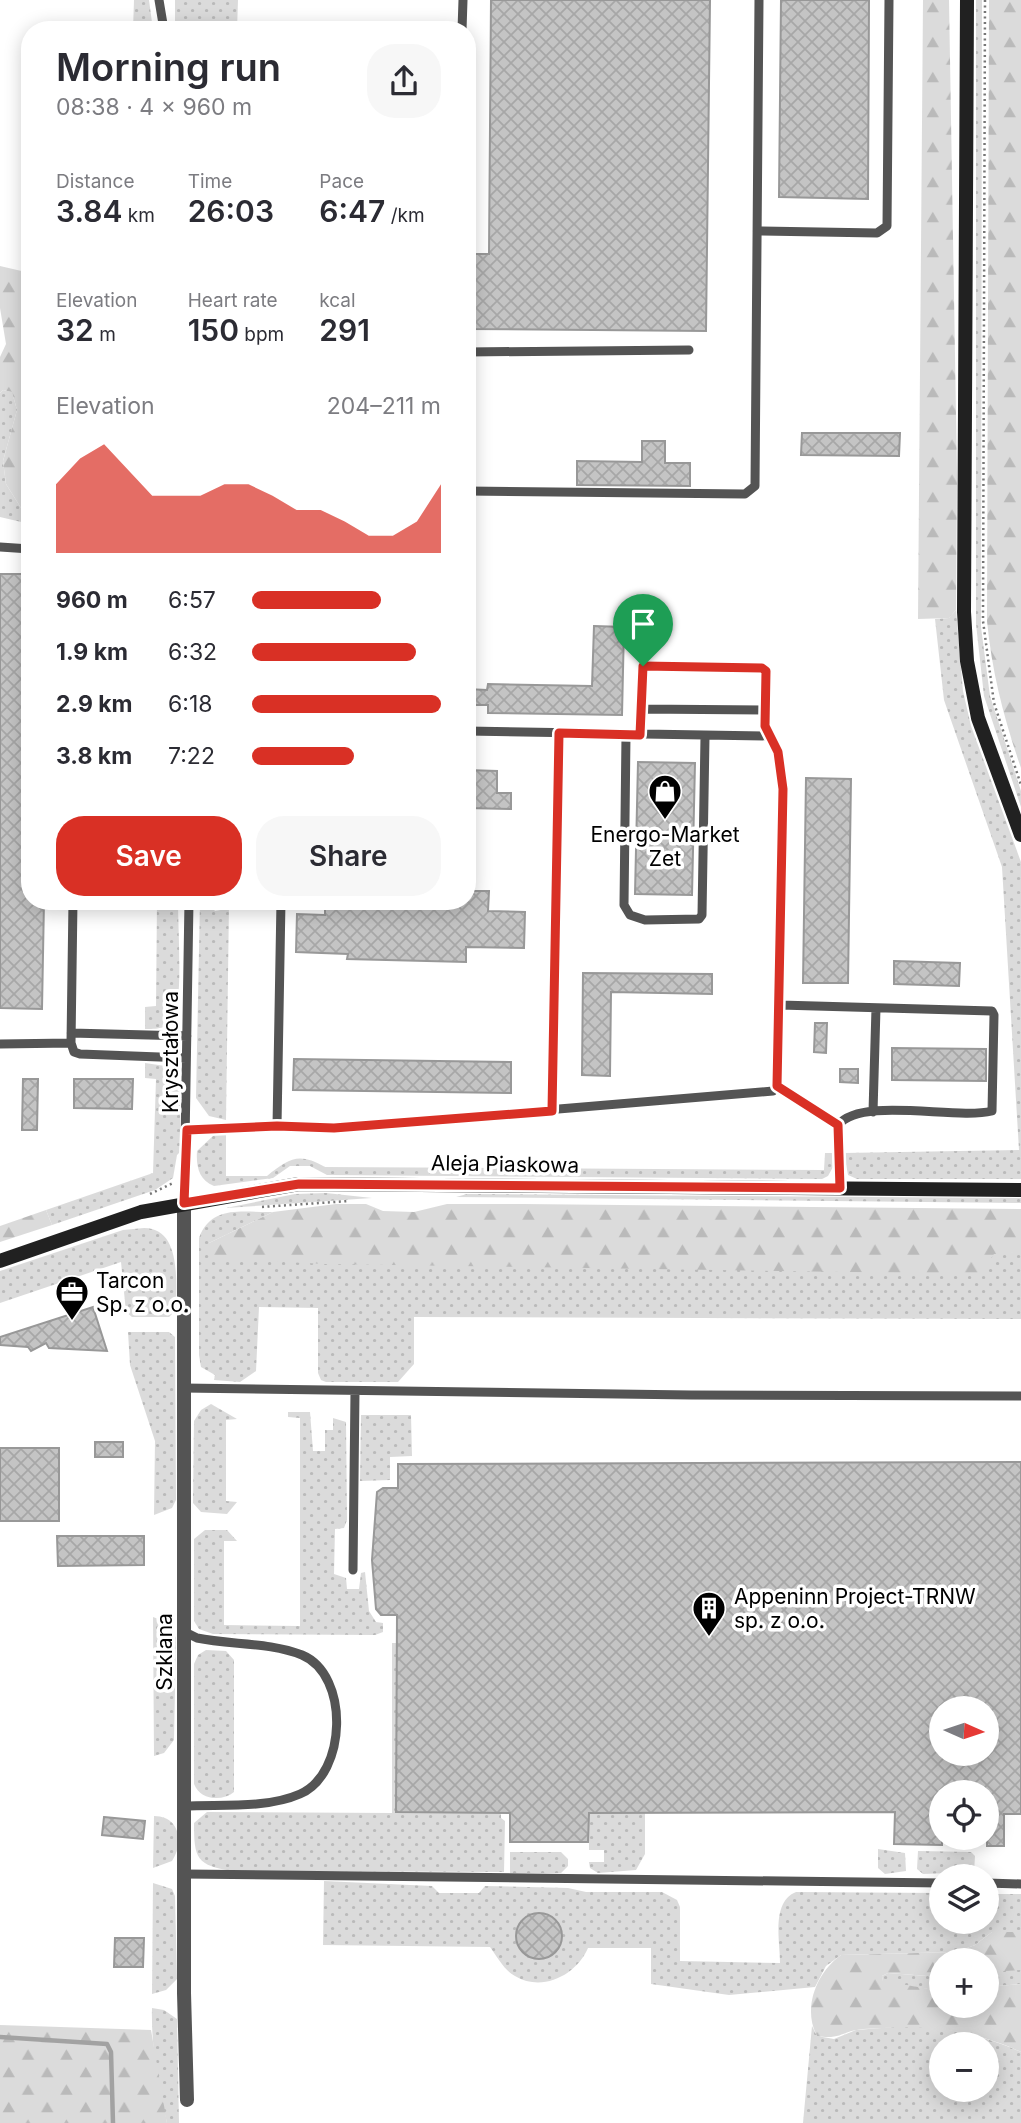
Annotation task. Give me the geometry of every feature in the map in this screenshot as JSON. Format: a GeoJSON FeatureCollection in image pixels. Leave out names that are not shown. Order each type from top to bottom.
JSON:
{"type":"FeatureCollection","features":[{"type":"Feature","properties":{"kind":"main road"},"geometry":{"type":"LineString","coordinates":[[967,0],[967,649],[978,718],[1021,835]]}},
{"type":"Feature","properties":{"kind":"main road","name":"Aleja Piaskowa"},"geometry":{"type":"LineString","coordinates":[[0,1261],[125,1216],[184,1203],[299,1184],[1021,1190]]}},
{"type":"Feature","properties":{"kind":"street","name":"Szklana"},"geometry":{"type":"LineString","coordinates":[[184,1203],[184,1874],[187,2100]]}},
{"type":"Feature","properties":{"kind":"lane"},"geometry":{"type":"LineString","coordinates":[[159,0],[162,21]]}},
{"type":"Feature","properties":{"kind":"lane"},"geometry":{"type":"LineString","coordinates":[[462,21],[463,0]]}},
{"type":"Feature","properties":{"kind":"lane"},"geometry":{"type":"LineString","coordinates":[[476,491],[734,494],[751,491],[755,486],[759,0]]}},
{"type":"Feature","properties":{"kind":"lane"},"geometry":{"type":"LineString","coordinates":[[758,231],[877,233],[887,226],[889,0]]}},
{"type":"Feature","properties":{"kind":"lane"},"geometry":{"type":"LineString","coordinates":[[476,352],[689,350]]}},
{"type":"Feature","properties":{"kind":"lane"},"geometry":{"type":"LineString","coordinates":[[0,547],[21,548]]}},
{"type":"Feature","properties":{"kind":"lane"},"geometry":{"type":"LineString","coordinates":[[640,735],[641,668],[653,665],[765,668],[765,726],[778,752],[783,789],[777,1086]]}},
{"type":"Feature","properties":{"kind":"lane"},"geometry":{"type":"LineString","coordinates":[[640,709],[766,710]]}},
{"type":"Feature","properties":{"kind":"lane"},"geometry":{"type":"LineString","coordinates":[[476,731],[770,736]]}},
{"type":"Feature","properties":{"kind":"lane"},"geometry":{"type":"LineString","coordinates":[[552,1111],[559,733]]}},
{"type":"Feature","properties":{"kind":"lane"},"geometry":{"type":"LineString","coordinates":[[626,735],[624,905],[630,915],[645,920],[699,919],[702,915],[705,737]]}},
{"type":"Feature","properties":{"kind":"lane"},"geometry":{"type":"LineString","coordinates":[[73,910],[71,1038],[74,1052],[186,1058]]}},
{"type":"Feature","properties":{"kind":"lane","name":"Kryształowa"},"geometry":{"type":"LineString","coordinates":[[184,1203],[189,910]]}},
{"type":"Feature","properties":{"kind":"lane"},"geometry":{"type":"LineString","coordinates":[[277,1126],[281,910]]}},
{"type":"Feature","properties":{"kind":"lane"},"geometry":{"type":"LineString","coordinates":[[780,1005],[992,1011],[994,1108],[985,1113],[873,1112],[843,1119],[838,1125],[840,1188]]}},
{"type":"Feature","properties":{"kind":"lane"},"geometry":{"type":"LineString","coordinates":[[873,1112],[876,1008]]}},
{"type":"Feature","properties":{"kind":"lane"},"geometry":{"type":"LineString","coordinates":[[0,1044],[71,1038],[187,1036]]}},
{"type":"Feature","properties":{"kind":"lane"},"geometry":{"type":"LineString","coordinates":[[187,1130],[277,1126],[334,1128],[762,1093],[777,1086]]}},
{"type":"Feature","properties":{"kind":"lane"},"geometry":{"type":"LineString","coordinates":[[777,1086],[838,1125]]}},
{"type":"Feature","properties":{"kind":"lane"},"geometry":{"type":"LineString","coordinates":[[183,1388],[1021,1396]]}},
{"type":"Feature","properties":{"kind":"lane"},"geometry":{"type":"LineString","coordinates":[[354,1570],[355,1391]]}},
{"type":"Feature","properties":{"kind":"lane"},"geometry":{"type":"LineString","coordinates":[[184,1806],[275,1801],[302,1793],[321,1776],[332,1757],[337,1730],[334,1699],[325,1675],[303,1655],[197,1638],[185,1632]]}},
{"type":"Feature","properties":{"kind":"lane"},"geometry":{"type":"LineString","coordinates":[[184,1874],[929,1883]]}},
{"type":"Feature","properties":{"kind":"lane"},"geometry":{"type":"LineString","coordinates":[[999,1883],[1021,1884]]}},
{"type":"Feature","properties":{"kind":"path"},"geometry":{"type":"LineString","coordinates":[[985,0],[983,621],[993,703],[1021,785]]}},
{"type":"Feature","properties":{"kind":"path"},"geometry":{"type":"LineString","coordinates":[[143,1196],[167,1187],[177,1177]]}},
{"type":"Feature","properties":{"kind":"green space"},"geometry":{"type":"Polygon","coordinates":[[[134,0],[149,0],[152,21],[133,21],[134,0]]]}},
{"type":"Feature","properties":{"kind":"green space"},"geometry":{"type":"Polygon","coordinates":[[[175,0],[238,0],[237,21],[175,21],[175,0]]]}},
{"type":"Feature","properties":{"kind":"green space"},"geometry":{"type":"Polygon","coordinates":[[[923,0],[949,0],[957,474],[956,610],[949,618],[918,619],[923,0]]]}},
{"type":"Feature","properties":{"kind":"green space"},"geometry":{"type":"Polygon","coordinates":[[[976,0],[982,0],[981,627],[990,696],[1021,791],[1021,807],[984,696],[976,624],[976,0]]]}},
{"type":"Feature","properties":{"kind":"green space"},"geometry":{"type":"Polygon","coordinates":[[[989,0],[1021,0],[1021,768],[1000,696],[987,621],[989,0]]]}},
{"type":"Feature","properties":{"kind":"green space"},"geometry":{"type":"Polygon","coordinates":[[[0,266],[21,271],[21,508],[6,484],[3,461],[17,410],[12,392],[3,390],[0,393],[0,357],[6,344],[0,308],[0,266]]]}},
{"type":"Feature","properties":{"kind":"green space"},"geometry":{"type":"Polygon","coordinates":[[[3,390],[12,392],[17,410],[3,461],[6,484],[21,508],[21,522],[0,517],[0,393],[3,390]]]}},
{"type":"Feature","properties":{"kind":"green space"},"geometry":{"type":"Polygon","coordinates":[[[956,610],[963,691],[971,726],[1021,862],[1021,1179],[857,1179],[848,1175],[844,1153],[1019,1150],[1002,867],[944,700],[935,619],[949,618],[956,610]]]}},
{"type":"Feature","properties":{"kind":"green space"},"geometry":{"type":"Polygon","coordinates":[[[157,910],[178,910],[177,1009],[168,1024],[161,1028],[145,1029],[145,1007],[156,1006],[157,910]]]}},
{"type":"Feature","properties":{"kind":"green space"},"geometry":{"type":"Polygon","coordinates":[[[200,910],[229,910],[226,1120],[209,1116],[196,1098],[200,910]]]}},
{"type":"Feature","properties":{"kind":"green space"},"geometry":{"type":"Polygon","coordinates":[[[145,1063],[172,1067],[180,1088],[180,1152],[177,1155],[173,1178],[155,1190],[52,1225],[46,1210],[153,1173],[156,1079],[145,1078],[145,1063]]]}},
{"type":"Feature","properties":{"kind":"green space"},"geometry":{"type":"Polygon","coordinates":[[[226,1134],[226,1176],[267,1176],[294,1159],[316,1162],[325,1167],[824,1170],[825,1153],[832,1153],[833,1167],[828,1176],[822,1179],[327,1175],[310,1166],[290,1166],[273,1178],[214,1186],[199,1172],[197,1151],[214,1135],[226,1134]]]}},
{"type":"Feature","properties":{"kind":"green space"},"geometry":{"type":"Polygon","coordinates":[[[326,1193],[372,1198],[226,1208],[295,1194],[326,1193]]]}},
{"type":"Feature","properties":{"kind":"green space"},"geometry":{"type":"Polygon","coordinates":[[[467,1194],[1021,1198],[1021,1203],[456,1197],[467,1194]]]}},
{"type":"Feature","properties":{"kind":"green space"},"geometry":{"type":"Polygon","coordinates":[[[336,1204],[366,1204],[383,1211],[414,1212],[447,1204],[1021,1209],[1021,1252],[994,1254],[980,1274],[325,1264],[209,1258],[209,1243],[273,1212],[336,1204]]]}},
{"type":"Feature","properties":{"kind":"green space"},"geometry":{"type":"Polygon","coordinates":[[[46,1210],[52,1225],[0,1242],[0,1226],[46,1210]]]}},
{"type":"Feature","properties":{"kind":"green space"},"geometry":{"type":"Polygon","coordinates":[[[273,1212],[209,1243],[209,1258],[1021,1252],[1021,1319],[414,1317],[414,1364],[398,1382],[326,1382],[321,1380],[318,1373],[318,1308],[259,1307],[256,1371],[240,1382],[214,1380],[215,1375],[201,1367],[199,1355],[199,1238],[205,1227],[220,1215],[273,1212]]]}},
{"type":"Feature","properties":{"kind":"green space"},"geometry":{"type":"Polygon","coordinates":[[[123,1230],[156,1230],[165,1237],[171,1247],[176,1273],[176,1310],[169,1317],[132,1317],[126,1312],[121,1262],[0,1303],[0,1271],[123,1230]]]}},
{"type":"Feature","properties":{"kind":"green space"},"geometry":{"type":"Polygon","coordinates":[[[128,1332],[169,1332],[175,1337],[176,1500],[172,1508],[154,1515],[155,1441],[130,1365],[128,1332]]]}},
{"type":"Feature","properties":{"kind":"green space"},"geometry":{"type":"Polygon","coordinates":[[[211,1404],[237,1419],[226,1420],[226,1501],[237,1502],[227,1514],[201,1512],[193,1503],[194,1421],[201,1410],[211,1404]]]}},
{"type":"Feature","properties":{"kind":"green space"},"geometry":{"type":"Polygon","coordinates":[[[288,1412],[310,1412],[313,1451],[325,1451],[325,1430],[333,1430],[333,1418],[346,1422],[347,1520],[344,1528],[335,1529],[334,1574],[346,1578],[347,1589],[359,1589],[361,1573],[365,1572],[369,1611],[376,1622],[383,1623],[383,1632],[375,1635],[213,1634],[199,1629],[194,1621],[194,1539],[205,1530],[227,1530],[237,1541],[224,1541],[224,1625],[300,1626],[300,1418],[288,1417],[288,1412]]]}},
{"type":"Feature","properties":{"kind":"green space"},"geometry":{"type":"Polygon","coordinates":[[[361,1415],[411,1415],[412,1456],[390,1457],[390,1480],[360,1481],[361,1415]]]}},
{"type":"Feature","properties":{"kind":"green space"},"geometry":{"type":"Polygon","coordinates":[[[153,1617],[169,1623],[176,1638],[174,1740],[164,1753],[154,1756],[153,1617]]]}},
{"type":"Feature","properties":{"kind":"green space"},"geometry":{"type":"Polygon","coordinates":[[[392,1643],[397,1643],[397,1812],[501,1813],[501,1818],[505,1821],[504,1872],[234,1871],[205,1863],[195,1845],[194,1823],[207,1812],[392,1813],[392,1643]]]}},
{"type":"Feature","properties":{"kind":"green space"},"geometry":{"type":"Polygon","coordinates":[[[206,1650],[226,1651],[234,1660],[234,1792],[218,1798],[206,1796],[194,1784],[194,1664],[198,1655],[206,1650]]]}},
{"type":"Feature","properties":{"kind":"green space"},"geometry":{"type":"Polygon","coordinates":[[[589,1813],[645,1813],[645,1854],[636,1870],[598,1873],[590,1868],[589,1862],[604,1862],[604,1850],[589,1850],[589,1813]]]}},
{"type":"Feature","properties":{"kind":"green space"},"geometry":{"type":"Polygon","coordinates":[[[154,1816],[163,1817],[174,1825],[178,1846],[172,1861],[153,1868],[154,1816]]]}},
{"type":"Feature","properties":{"kind":"green space"},"geometry":{"type":"Polygon","coordinates":[[[878,1849],[905,1853],[906,1871],[885,1874],[878,1868],[878,1849]]]}},
{"type":"Feature","properties":{"kind":"green space"},"geometry":{"type":"Polygon","coordinates":[[[918,1851],[971,1852],[975,1856],[974,1864],[929,1864],[929,1874],[923,1874],[917,1869],[918,1851]]]}},
{"type":"Feature","properties":{"kind":"green space"},"geometry":{"type":"Polygon","coordinates":[[[510,1852],[561,1852],[568,1859],[568,1866],[561,1873],[510,1873],[510,1852]]]}},
{"type":"Feature","properties":{"kind":"green space"},"geometry":{"type":"Polygon","coordinates":[[[324,1881],[432,1886],[439,1893],[479,1893],[485,1886],[568,1888],[586,1892],[662,1892],[677,1900],[680,1907],[680,1961],[780,1963],[780,1913],[788,1897],[796,1892],[929,1893],[929,1934],[989,1934],[967,1948],[929,1948],[929,1953],[841,1955],[826,1966],[815,1987],[729,1995],[651,1984],[651,1948],[588,1948],[576,1966],[567,1973],[548,1981],[537,1982],[526,1981],[511,1973],[490,1947],[323,1945],[324,1881]]]}},
{"type":"Feature","properties":{"kind":"green space"},"geometry":{"type":"Polygon","coordinates":[[[153,1883],[172,1889],[175,1896],[177,1979],[166,1990],[152,1994],[153,1883]]]}},
{"type":"Feature","properties":{"kind":"green space"},"geometry":{"type":"Polygon","coordinates":[[[999,1894],[1021,1894],[1021,1932],[999,1932],[999,1894]]]}},
{"type":"Feature","properties":{"kind":"green space"},"geometry":{"type":"Polygon","coordinates":[[[1021,1932],[1021,1970],[999,1971],[999,1948],[967,1948],[989,1934],[1021,1932]]]}},
{"type":"Feature","properties":{"kind":"green space"},"geometry":{"type":"Polygon","coordinates":[[[929,1953],[929,1976],[888,1973],[882,1976],[883,1981],[929,1989],[929,2018],[999,2018],[999,1986],[1021,1984],[1021,2052],[999,2043],[999,2032],[957,2032],[905,2027],[863,2029],[831,2037],[817,2036],[811,2014],[814,1991],[825,1971],[841,1955],[929,1953]]]}},
{"type":"Feature","properties":{"kind":"green space"},"geometry":{"type":"Polygon","coordinates":[[[999,1970],[1021,1970],[1021,1984],[999,1986],[999,1970]]]}},
{"type":"Feature","properties":{"kind":"green space"},"geometry":{"type":"Polygon","coordinates":[[[888,1973],[929,1976],[929,1989],[883,1982],[882,1976],[888,1973]]]}},
{"type":"Feature","properties":{"kind":"green space"},"geometry":{"type":"Polygon","coordinates":[[[152,2008],[164,2010],[177,2019],[179,2123],[167,2123],[156,2066],[152,2008]]]}},
{"type":"Feature","properties":{"kind":"green space"},"geometry":{"type":"Polygon","coordinates":[[[0,2025],[151,2030],[167,2123],[0,2123],[0,2025]]]}},
{"type":"Feature","properties":{"kind":"green space"},"geometry":{"type":"Polygon","coordinates":[[[919,2025],[958,2032],[929,2032],[929,2102],[999,2102],[999,2043],[1021,2052],[1021,2123],[803,2123],[812,2026],[817,2036],[834,2039],[856,2030],[919,2025]]]}},
{"type":"Feature","properties":{"kind":"building"},"geometry":{"type":"Polygon","coordinates":[[[491,0],[710,0],[706,331],[476,329],[476,254],[489,254],[491,0]]]}},
{"type":"Feature","properties":{"kind":"building"},"geometry":{"type":"Polygon","coordinates":[[[781,0],[869,0],[868,199],[779,197],[781,0]]]}},
{"type":"Feature","properties":{"kind":"building"},"geometry":{"type":"Polygon","coordinates":[[[802,433],[900,433],[899,456],[801,455],[802,433]]]}},
{"type":"Feature","properties":{"kind":"building"},"geometry":{"type":"Polygon","coordinates":[[[642,441],[665,441],[665,463],[690,463],[690,486],[577,485],[577,461],[642,462],[642,441]]]}},
{"type":"Feature","properties":{"kind":"building"},"geometry":{"type":"Polygon","coordinates":[[[0,574],[21,574],[21,910],[44,910],[42,1009],[0,1008],[0,574]]]}},
{"type":"Feature","properties":{"kind":"building"},"geometry":{"type":"Polygon","coordinates":[[[594,626],[624,627],[622,715],[488,713],[488,705],[476,705],[476,689],[487,690],[488,684],[592,686],[594,626]]]}},
{"type":"Feature","properties":{"kind":"building"},"geometry":{"type":"Polygon","coordinates":[[[638,762],[695,763],[692,895],[635,894],[638,762]]]}},
{"type":"Feature","properties":{"kind":"building"},"geometry":{"type":"Polygon","coordinates":[[[476,770],[497,771],[497,793],[511,793],[511,809],[476,808],[476,770]]]}},
{"type":"Feature","properties":{"kind":"building"},"geometry":{"type":"Polygon","coordinates":[[[806,778],[851,779],[848,983],[803,983],[806,778]]]}},
{"type":"Feature","properties":{"kind":"building"},"geometry":{"type":"Polygon","coordinates":[[[476,891],[489,891],[488,911],[525,912],[524,948],[466,947],[466,962],[347,959],[348,954],[296,952],[297,914],[325,915],[325,910],[476,910],[476,891]]]}},
{"type":"Feature","properties":{"kind":"building"},"geometry":{"type":"Polygon","coordinates":[[[894,961],[960,963],[959,986],[894,984],[894,961]]]}},
{"type":"Feature","properties":{"kind":"building"},"geometry":{"type":"Polygon","coordinates":[[[583,973],[712,974],[712,994],[611,992],[610,1076],[582,1075],[583,973]]]}},
{"type":"Feature","properties":{"kind":"building"},"geometry":{"type":"Polygon","coordinates":[[[815,1023],[827,1023],[826,1053],[814,1052],[815,1023]]]}},
{"type":"Feature","properties":{"kind":"building"},"geometry":{"type":"Polygon","coordinates":[[[892,1048],[986,1049],[986,1081],[892,1080],[892,1048]]]}},
{"type":"Feature","properties":{"kind":"building"},"geometry":{"type":"Polygon","coordinates":[[[294,1059],[511,1062],[511,1093],[293,1090],[294,1059]]]}},
{"type":"Feature","properties":{"kind":"building"},"geometry":{"type":"Polygon","coordinates":[[[840,1069],[858,1069],[858,1083],[840,1082],[840,1069]]]}},
{"type":"Feature","properties":{"kind":"building"},"geometry":{"type":"Polygon","coordinates":[[[23,1079],[38,1079],[37,1130],[22,1130],[23,1079]]]}},
{"type":"Feature","properties":{"kind":"building"},"geometry":{"type":"Polygon","coordinates":[[[74,1079],[133,1079],[132,1109],[74,1108],[74,1079]]]}},
{"type":"Feature","properties":{"kind":"building","name":"Tarcon Sp. z o.o."},"geometry":{"type":"Polygon","coordinates":[[[93,1307],[107,1351],[49,1348],[46,1343],[31,1351],[28,1347],[0,1345],[0,1337],[93,1307]]]}},
{"type":"Feature","properties":{"kind":"building"},"geometry":{"type":"Polygon","coordinates":[[[95,1442],[123,1442],[123,1457],[95,1457],[95,1442]]]}},
{"type":"Feature","properties":{"kind":"building"},"geometry":{"type":"Polygon","coordinates":[[[0,1448],[59,1448],[59,1521],[0,1521],[0,1448]]]}},
{"type":"Feature","properties":{"kind":"building","name":"Appeninn Project-TRNW sp. z o.o."},"geometry":{"type":"Polygon","coordinates":[[[1021,1462],[1021,1814],[1004,1814],[1004,1846],[999,1846],[999,1780],[929,1780],[929,1845],[894,1844],[895,1812],[589,1813],[588,1842],[510,1842],[510,1813],[396,1812],[397,1615],[381,1615],[376,1609],[372,1560],[377,1492],[383,1488],[398,1488],[398,1464],[1021,1462]]]}},
{"type":"Feature","properties":{"kind":"building"},"geometry":{"type":"Polygon","coordinates":[[[57,1536],[144,1536],[144,1565],[58,1566],[57,1536]]]}},
{"type":"Feature","properties":{"kind":"building"},"geometry":{"type":"Polygon","coordinates":[[[104,1817],[145,1821],[143,1839],[102,1835],[104,1817]]]}},
{"type":"Feature","properties":{"kind":"building"},"geometry":{"type":"Polygon","coordinates":[[[539,1913],[555,1920],[562,1936],[555,1952],[539,1959],[523,1952],[516,1936],[523,1920],[539,1913]]]}},
{"type":"Feature","properties":{"kind":"building"},"geometry":{"type":"Polygon","coordinates":[[[115,1938],[144,1938],[143,1967],[114,1967],[115,1938]]]}},
{"type":"Feature","properties":{"kind":"waterway"},"geometry":{"type":"LineString","coordinates":[[0,2037],[107,2044],[111,2052],[113,2123]]}},
{"type":"Feature","properties":{"kind":"place","name":"Energo-Market Zet"},"geometry":{"type":"Point","coordinates":[665,821]}},
{"type":"Feature","properties":{"kind":"place","name":"Tarcon Sp. z o.o."},"geometry":{"type":"Point","coordinates":[72,1322]}},
{"type":"Feature","properties":{"kind":"place","name":"Appeninn Project-TRNW sp. z o.o."},"geometry":{"type":"Point","coordinates":[709,1638]}},
{"type":"Feature","properties":{"kind":"route"},"geometry":{"type":"LineString","coordinates":[[643,666],[765,668],[765,726],[778,752],[783,778],[777,1086],[838,1125],[840,1188],[299,1184],[184,1203],[187,1130],[277,1126],[334,1128],[552,1111],[559,733],[640,735],[640,673],[643,666]]}}]}
